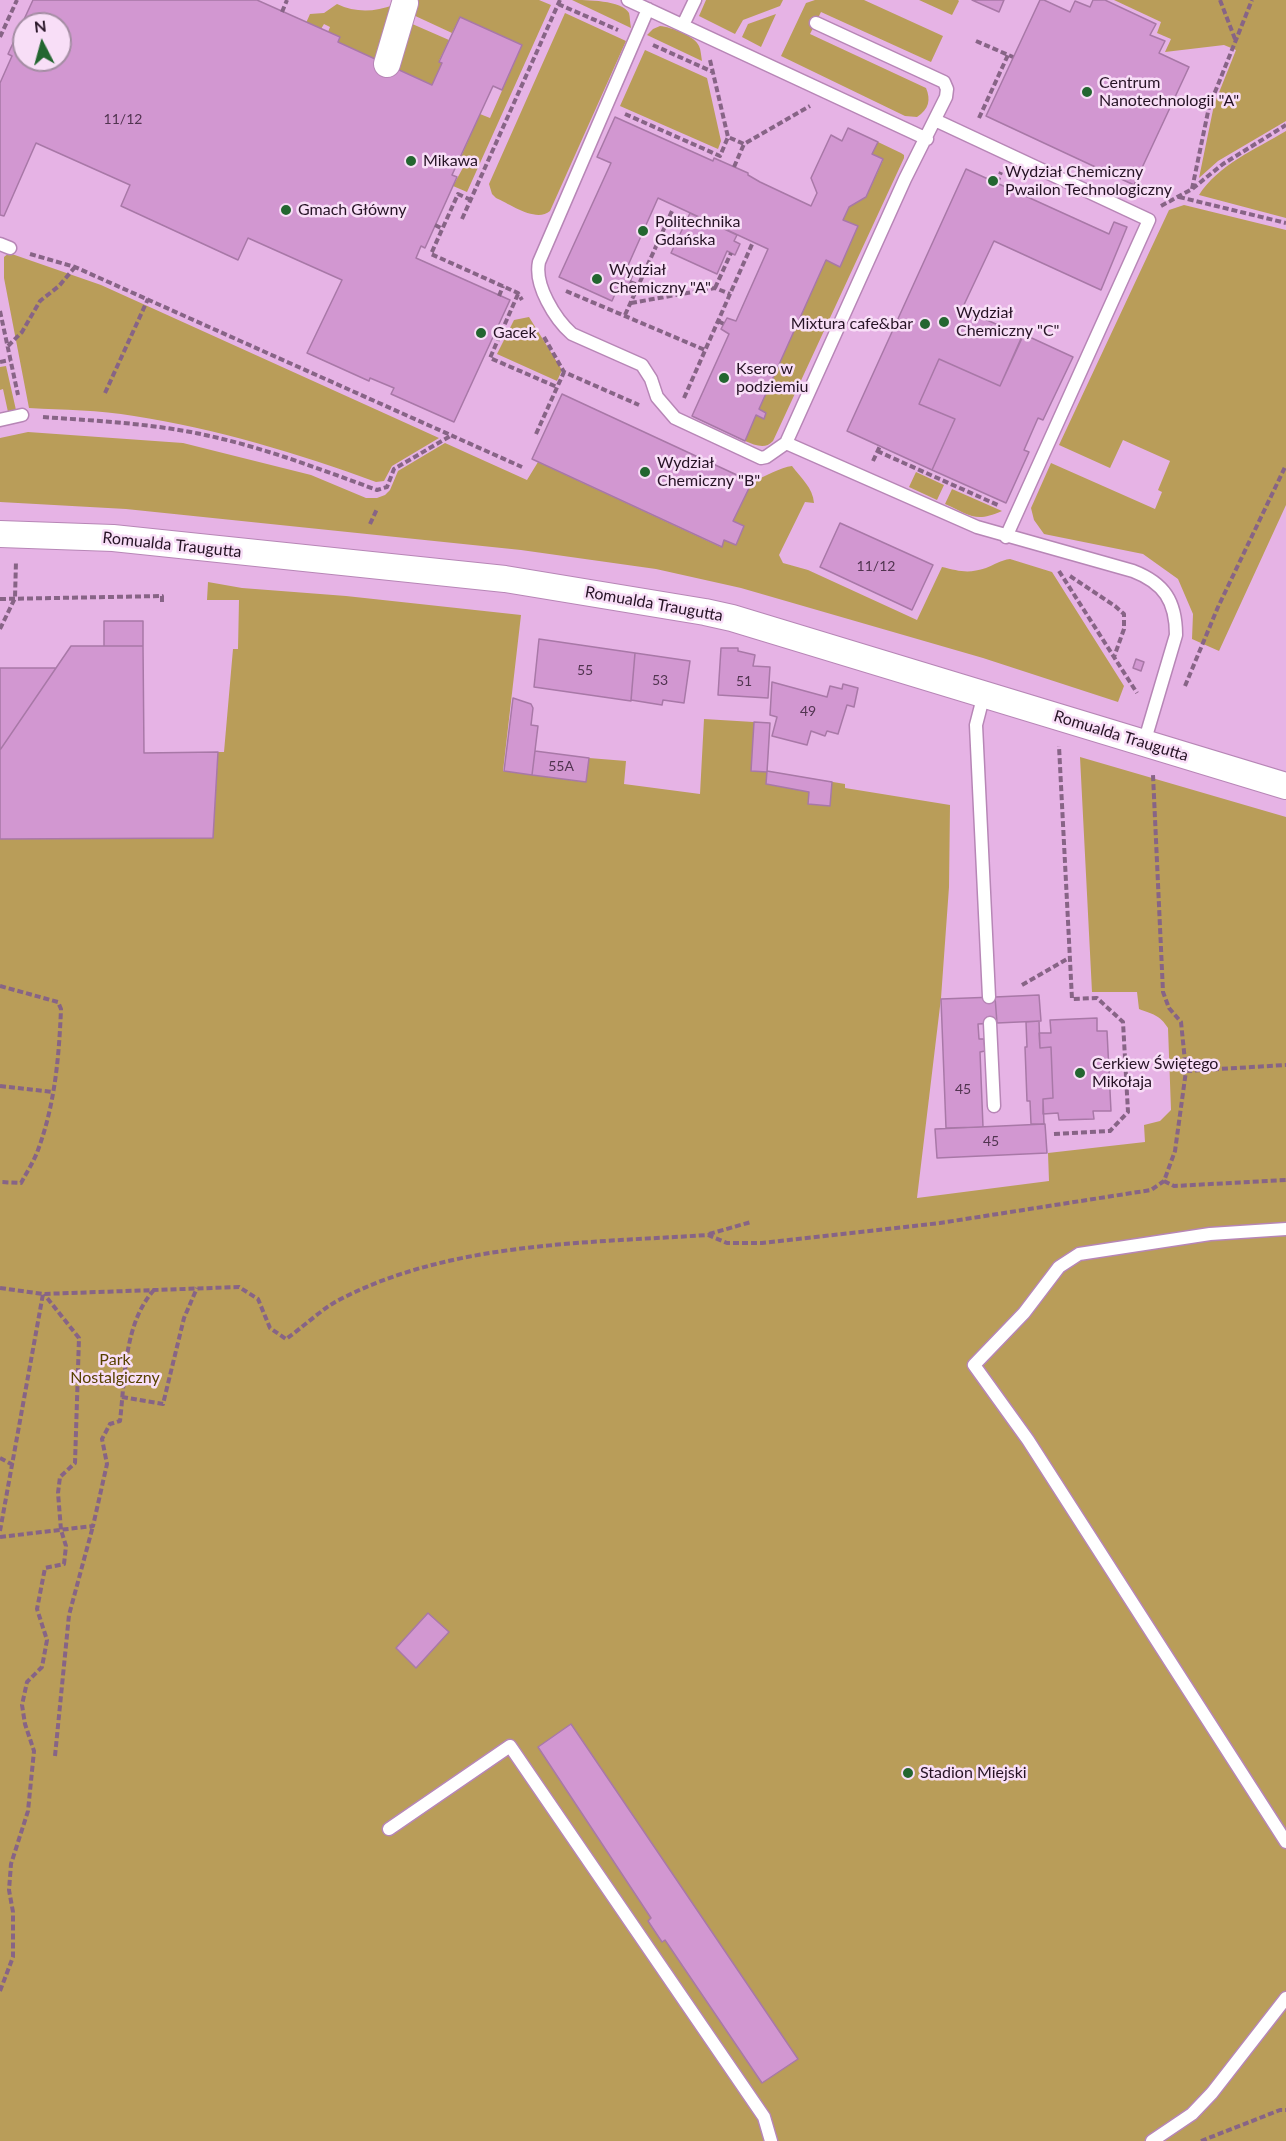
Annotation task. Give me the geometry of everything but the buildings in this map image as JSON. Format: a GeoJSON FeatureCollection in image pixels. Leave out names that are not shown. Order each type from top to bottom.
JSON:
{"type":"FeatureCollection","features":[{"type":"Feature","properties":{"kind":"street"},"geometry":{"type":"LineString","coordinates":[[387,64],[405,3]]}},
{"type":"Feature","properties":{"kind":"street","name":"Romualda Traugutta"},"geometry":{"type":"LineString","coordinates":[[0,534],[113,538],[494,578],[650,602],[732,618],[1286,786]]}},
{"type":"Feature","properties":{"kind":"lane"},"geometry":{"type":"LineString","coordinates":[[628,0],[927,139]]}},
{"type":"Feature","properties":{"kind":"lane"},"geometry":{"type":"LineString","coordinates":[[683,26],[695,0]]}},
{"type":"Feature","properties":{"kind":"lane"},"geometry":{"type":"LineString","coordinates":[[648,9],[538,268],[539,282],[565,328],[572,334],[642,365],[651,379],[657,396],[675,418],[761,458],[786,443],[905,179],[946,97],[947,89],[944,82],[816,23]]}},
{"type":"Feature","properties":{"kind":"lane"},"geometry":{"type":"LineString","coordinates":[[935,120],[1149,220],[1006,537]]}},
{"type":"Feature","properties":{"kind":"lane"},"geometry":{"type":"LineString","coordinates":[[0,420],[22,415]]}},
{"type":"Feature","properties":{"kind":"lane"},"geometry":{"type":"LineString","coordinates":[[786,443],[977,528],[1133,571],[1147,576],[1161,587],[1176,618],[1176,635],[1144,743]]}},
{"type":"Feature","properties":{"kind":"lane"},"geometry":{"type":"LineString","coordinates":[[984,694],[976,725],[989,997]]}},
{"type":"Feature","properties":{"kind":"lane"},"geometry":{"type":"LineString","coordinates":[[990,1023],[994,1106]]}},
{"type":"Feature","properties":{"kind":"lane"},"geometry":{"type":"LineString","coordinates":[[1286,1229],[1210,1234],[1079,1254],[1059,1267],[1024,1313],[974,1365],[1028,1440],[1286,1842]]}},
{"type":"Feature","properties":{"kind":"lane"},"geometry":{"type":"LineString","coordinates":[[389,1829],[510,1746],[764,2117],[771,2141]]}},
{"type":"Feature","properties":{"kind":"lane"},"geometry":{"type":"LineString","coordinates":[[1152,2141],[1192,2114],[1212,2093],[1286,1998]]}},
{"type":"Feature","properties":{"kind":"path"},"geometry":{"type":"LineString","coordinates":[[0,37],[2,26],[17,0]]}},
{"type":"Feature","properties":{"kind":"path"},"geometry":{"type":"LineString","coordinates":[[282,12],[287,0]]}},
{"type":"Feature","properties":{"kind":"path"},"geometry":{"type":"LineString","coordinates":[[462,219],[560,0]]}},
{"type":"Feature","properties":{"kind":"path"},"geometry":{"type":"LineString","coordinates":[[1220,0],[1235,40]]}},
{"type":"Feature","properties":{"kind":"path"},"geometry":{"type":"LineString","coordinates":[[1192,189],[1209,107],[1252,0]]}},
{"type":"Feature","properties":{"kind":"path"},"geometry":{"type":"LineString","coordinates":[[615,109],[720,156],[728,136],[705,36]]}},
{"type":"Feature","properties":{"kind":"path"},"geometry":{"type":"LineString","coordinates":[[976,41],[1011,56],[980,118]]}},
{"type":"Feature","properties":{"kind":"path"},"geometry":{"type":"LineString","coordinates":[[734,167],[744,144],[813,104]]}},
{"type":"Feature","properties":{"kind":"path"},"geometry":{"type":"LineString","coordinates":[[1161,206],[1192,189],[1223,164],[1286,125]]}},
{"type":"Feature","properties":{"kind":"path"},"geometry":{"type":"LineString","coordinates":[[728,136],[744,144]]}},
{"type":"Feature","properties":{"kind":"path"},"geometry":{"type":"LineString","coordinates":[[997,183],[1002,170]]}},
{"type":"Feature","properties":{"kind":"path"},"geometry":{"type":"LineString","coordinates":[[471,200],[458,194],[431,254],[518,293],[524,303]]}},
{"type":"Feature","properties":{"kind":"path"},"geometry":{"type":"LineString","coordinates":[[1178,197],[1286,224]]}},
{"type":"Feature","properties":{"kind":"path"},"geometry":{"type":"LineString","coordinates":[[625,315],[672,211]]}},
{"type":"Feature","properties":{"kind":"path"},"geometry":{"type":"LineString","coordinates":[[435,225],[443,229]]}},
{"type":"Feature","properties":{"kind":"path"},"geometry":{"type":"LineString","coordinates":[[675,418],[753,242]]}},
{"type":"Feature","properties":{"kind":"path"},"geometry":{"type":"LineString","coordinates":[[5,246],[75,267],[522,467]]}},
{"type":"Feature","properties":{"kind":"path"},"geometry":{"type":"LineString","coordinates":[[715,288],[731,253]]}},
{"type":"Feature","properties":{"kind":"path"},"geometry":{"type":"LineString","coordinates":[[8,346],[22,332],[40,301],[59,286],[75,267]]}},
{"type":"Feature","properties":{"kind":"path"},"geometry":{"type":"LineString","coordinates":[[630,282],[638,285]]}},
{"type":"Feature","properties":{"kind":"path"},"geometry":{"type":"LineString","coordinates":[[499,296],[503,286]]}},
{"type":"Feature","properties":{"kind":"path"},"geometry":{"type":"LineString","coordinates":[[631,303],[715,288],[730,294]]}},
{"type":"Feature","properties":{"kind":"path"},"geometry":{"type":"LineString","coordinates":[[560,289],[705,350]]}},
{"type":"Feature","properties":{"kind":"path"},"geometry":{"type":"LineString","coordinates":[[518,293],[490,358],[557,387]]}},
{"type":"Feature","properties":{"kind":"path"},"geometry":{"type":"LineString","coordinates":[[105,393],[148,299]]}},
{"type":"Feature","properties":{"kind":"path"},"geometry":{"type":"LineString","coordinates":[[0,311],[16,384]]}},
{"type":"Feature","properties":{"kind":"path"},"geometry":{"type":"LineString","coordinates":[[718,321],[724,324]]}},
{"type":"Feature","properties":{"kind":"path"},"geometry":{"type":"LineString","coordinates":[[541,332],[564,372],[642,407]]}},
{"type":"Feature","properties":{"kind":"path"},"geometry":{"type":"LineString","coordinates":[[0,362],[10,360]]}},
{"type":"Feature","properties":{"kind":"path"},"geometry":{"type":"LineString","coordinates":[[536,434],[564,372]]}},
{"type":"Feature","properties":{"kind":"path"},"geometry":{"type":"LineString","coordinates":[[546,411],[552,414]]}},
{"type":"Feature","properties":{"kind":"path"},"geometry":{"type":"LineString","coordinates":[[22,415],[167,428],[224,440],[296,461],[377,490],[387,487],[394,469],[452,435]]}},
{"type":"Feature","properties":{"kind":"path"},"geometry":{"type":"LineString","coordinates":[[875,457],[879,448],[950,484],[1017,513]]}},
{"type":"Feature","properties":{"kind":"path"},"geometry":{"type":"LineString","coordinates":[[1202,644],[1286,465]]}},
{"type":"Feature","properties":{"kind":"path"},"geometry":{"type":"LineString","coordinates":[[947,489],[950,484]]}},
{"type":"Feature","properties":{"kind":"path"},"geometry":{"type":"LineString","coordinates":[[370,524],[377,508]]}},
{"type":"Feature","properties":{"kind":"path"},"geometry":{"type":"LineString","coordinates":[[0,629],[15,598],[16,561]]}},
{"type":"Feature","properties":{"kind":"path"},"geometry":{"type":"LineString","coordinates":[[1114,657],[1124,629],[1124,614],[1057,567],[1140,699]]}},
{"type":"Feature","properties":{"kind":"path"},"geometry":{"type":"LineString","coordinates":[[0,599],[162,596],[162,604]]}},
{"type":"Feature","properties":{"kind":"path"},"geometry":{"type":"LineString","coordinates":[[1054,1134],[1110,1131],[1128,1112],[1123,1022],[1097,998],[1072,999],[1059,746]]}},
{"type":"Feature","properties":{"kind":"path"},"geometry":{"type":"LineString","coordinates":[[708,1235],[727,1243],[762,1242],[940,1223],[1151,1190],[1164,1181],[1175,1151],[1186,1071],[1181,1022],[1169,1008],[1163,992],[1153,775]]}},
{"type":"Feature","properties":{"kind":"path"},"geometry":{"type":"LineString","coordinates":[[1022,985],[1070,958]]}},
{"type":"Feature","properties":{"kind":"path"},"geometry":{"type":"LineString","coordinates":[[0,986],[58,1002],[61,1009],[59,1055],[50,1111],[38,1152],[21,1183],[0,1182]]}},
{"type":"Feature","properties":{"kind":"path"},"geometry":{"type":"LineString","coordinates":[[1186,1071],[1286,1065]]}},
{"type":"Feature","properties":{"kind":"path"},"geometry":{"type":"LineString","coordinates":[[0,1086],[53,1092]]}},
{"type":"Feature","properties":{"kind":"path"},"geometry":{"type":"LineString","coordinates":[[1164,1181],[1173,1186],[1286,1180]]}},
{"type":"Feature","properties":{"kind":"path"},"geometry":{"type":"LineString","coordinates":[[0,1288],[43,1294],[239,1287],[258,1299],[270,1328],[286,1339],[336,1301],[393,1276],[420,1268],[545,1245],[708,1235],[751,1222]]}},
{"type":"Feature","properties":{"kind":"path"},"geometry":{"type":"LineString","coordinates":[[123,1397],[163,1404],[184,1318],[197,1288]]}},
{"type":"Feature","properties":{"kind":"path"},"geometry":{"type":"LineString","coordinates":[[55,1756],[69,1615],[107,1464],[102,1439],[110,1425],[120,1420],[132,1333],[146,1299],[155,1290]]}},
{"type":"Feature","properties":{"kind":"path"},"geometry":{"type":"LineString","coordinates":[[0,1531],[43,1294]]}},
{"type":"Feature","properties":{"kind":"path"},"geometry":{"type":"LineString","coordinates":[[0,1991],[13,1957],[10,1872],[28,1811],[34,1751],[25,1724],[22,1705],[27,1682],[42,1667],[47,1640],[37,1609],[45,1568],[64,1564],[66,1546],[61,1530],[58,1493],[60,1478],[75,1463],[79,1338],[43,1294]]}},
{"type":"Feature","properties":{"kind":"path"},"geometry":{"type":"LineString","coordinates":[[0,1458],[13,1465]]}},
{"type":"Feature","properties":{"kind":"path"},"geometry":{"type":"LineString","coordinates":[[0,1537],[93,1526]]}},
{"type":"Feature","properties":{"kind":"path"},"geometry":{"type":"LineString","coordinates":[[1201,2141],[1280,2110],[1286,2110]]}},
{"type":"Feature","properties":{"kind":"green space"},"geometry":{"type":"Polygon","coordinates":[[[413,0],[539,0],[551,5],[467,192],[453,186],[465,164],[459,161],[480,114],[490,118],[522,45],[460,17],[452,33],[411,14],[413,0]]]}},
{"type":"Feature","properties":{"kind":"green space"},"geometry":{"type":"Polygon","coordinates":[[[572,0],[619,5],[629,13],[631,28],[572,0]]]}},
{"type":"Feature","properties":{"kind":"green space"},"geometry":{"type":"Polygon","coordinates":[[[706,0],[783,0],[780,6],[743,20],[735,34],[699,16],[706,0]]]}},
{"type":"Feature","properties":{"kind":"green space"},"geometry":{"type":"Polygon","coordinates":[[[815,0],[864,0],[943,36],[931,62],[821,12],[810,34],[926,88],[928,104],[921,114],[917,117],[905,116],[781,56],[806,3],[815,0]]]}},
{"type":"Feature","properties":{"kind":"green space"},"geometry":{"type":"Polygon","coordinates":[[[919,0],[958,0],[959,1],[952,15],[919,0]]]}},
{"type":"Feature","properties":{"kind":"green space"},"geometry":{"type":"Polygon","coordinates":[[[1114,0],[1286,0],[1286,121],[1218,161],[1199,178],[1214,105],[1236,50],[1224,45],[1165,52],[1171,39],[1157,33],[1161,22],[1114,0]]]}},
{"type":"Feature","properties":{"kind":"green space"},"geometry":{"type":"Polygon","coordinates":[[[337,4],[365,11],[394,5],[377,60],[338,42],[328,32],[330,27],[324,24],[321,29],[306,23],[310,14],[324,13],[337,4]]]}},
{"type":"Feature","properties":{"kind":"green space"},"geometry":{"type":"Polygon","coordinates":[[[565,13],[626,41],[550,211],[538,215],[530,214],[496,198],[489,184],[565,13]]]}},
{"type":"Feature","properties":{"kind":"green space"},"geometry":{"type":"Polygon","coordinates":[[[776,14],[761,47],[742,37],[748,24],[776,14]]]}},
{"type":"Feature","properties":{"kind":"green space"},"geometry":{"type":"Polygon","coordinates":[[[410,23],[449,40],[439,61],[442,63],[432,85],[393,67],[410,23]]]}},
{"type":"Feature","properties":{"kind":"green space"},"geometry":{"type":"Polygon","coordinates":[[[660,26],[676,30],[697,42],[702,61],[647,35],[660,26]]]}},
{"type":"Feature","properties":{"kind":"green space"},"geometry":{"type":"Polygon","coordinates":[[[645,50],[707,78],[721,141],[718,149],[620,106],[645,50]]]}},
{"type":"Feature","properties":{"kind":"green space"},"geometry":{"type":"Polygon","coordinates":[[[1286,131],[1286,218],[1199,195],[1207,184],[1227,166],[1286,131]]]}},
{"type":"Feature","properties":{"kind":"green space"},"geometry":{"type":"Polygon","coordinates":[[[878,142],[901,153],[904,158],[773,441],[763,446],[745,441],[756,415],[764,418],[766,413],[759,409],[826,260],[840,266],[843,220],[849,207],[866,197],[883,160],[872,154],[878,142]]]}},
{"type":"Feature","properties":{"kind":"green space"},"geometry":{"type":"Polygon","coordinates":[[[1184,205],[1286,230],[1286,505],[1219,651],[1192,639],[1193,614],[1178,579],[1143,554],[1044,534],[1034,520],[1031,508],[1051,463],[1155,509],[1162,492],[1158,490],[1170,461],[1123,440],[1110,468],[1059,445],[1169,210],[1184,205]]]}},
{"type":"Feature","properties":{"kind":"green space"},"geometry":{"type":"Polygon","coordinates":[[[9,253],[101,285],[439,438],[392,466],[384,481],[376,482],[287,452],[195,427],[121,414],[29,408],[4,278],[4,257],[9,253]]]}},
{"type":"Feature","properties":{"kind":"green space"},"geometry":{"type":"Polygon","coordinates":[[[529,317],[562,370],[557,381],[497,354],[514,320],[529,317]]]}},
{"type":"Feature","properties":{"kind":"green space"},"geometry":{"type":"Polygon","coordinates":[[[6,366],[16,410],[8,412],[3,389],[0,390],[0,367],[6,366]]]}},
{"type":"Feature","properties":{"kind":"green space"},"geometry":{"type":"Polygon","coordinates":[[[28,432],[183,443],[311,475],[366,498],[385,495],[390,490],[398,471],[445,443],[527,480],[538,462],[721,547],[724,540],[736,545],[744,526],[733,521],[752,482],[792,466],[809,488],[814,503],[805,502],[779,555],[783,563],[808,570],[917,620],[942,567],[959,571],[974,571],[1010,559],[1052,572],[1124,686],[1118,702],[983,658],[741,588],[656,569],[521,550],[126,509],[0,502],[0,438],[28,432]]]}},
{"type":"Feature","properties":{"kind":"green space"},"geometry":{"type":"Polygon","coordinates":[[[916,472],[944,485],[937,500],[909,487],[916,472]]]}},
{"type":"Feature","properties":{"kind":"green space"},"geometry":{"type":"Polygon","coordinates":[[[952,489],[1002,511],[985,517],[967,514],[945,504],[952,489]]]}},
{"type":"Feature","properties":{"kind":"green space","name":"Park Nostalgiczny"},"geometry":{"type":"Polygon","coordinates":[[[208,582],[242,588],[346,596],[521,615],[503,771],[585,782],[589,758],[626,761],[624,784],[700,794],[704,719],[770,723],[767,771],[845,784],[845,788],[950,805],[949,887],[941,998],[917,1198],[1049,1181],[1048,1153],[1145,1142],[1144,1125],[1160,1121],[1171,1110],[1168,1028],[1159,1018],[1139,1009],[1137,992],[1092,992],[1080,757],[1286,817],[1286,2141],[0,2141],[0,839],[213,837],[218,752],[224,752],[233,649],[238,649],[239,600],[207,600],[208,582]]]}},
{"type":"Feature","properties":{"kind":"place","name":"Centrum Nanotechnologii \"A\""},"geometry":{"type":"Point","coordinates":[1087,92]}},
{"type":"Feature","properties":{"kind":"place","name":"Mikawa"},"geometry":{"type":"Point","coordinates":[411,161]}},
{"type":"Feature","properties":{"kind":"place","name":"Wydział Chemiczny Pwailon Technologiczny"},"geometry":{"type":"Point","coordinates":[993,181]}},
{"type":"Feature","properties":{"kind":"place","name":"Gmach Główny"},"geometry":{"type":"Point","coordinates":[286,210]}},
{"type":"Feature","properties":{"kind":"place","name":"Politechnika Gdańska"},"geometry":{"type":"Point","coordinates":[643,231]}},
{"type":"Feature","properties":{"kind":"place","name":"Wydział Chemiczny \"A\""},"geometry":{"type":"Point","coordinates":[597,279]}},
{"type":"Feature","properties":{"kind":"place","name":"Wydział Chemiczny \"C\""},"geometry":{"type":"Point","coordinates":[944,322]}},
{"type":"Feature","properties":{"kind":"place","name":"Mixtura cafe&bar"},"geometry":{"type":"Point","coordinates":[925,324]}},
{"type":"Feature","properties":{"kind":"place","name":"Gacek"},"geometry":{"type":"Point","coordinates":[481,333]}},
{"type":"Feature","properties":{"kind":"place","name":"Ksero w podziemiu"},"geometry":{"type":"Point","coordinates":[724,378]}},
{"type":"Feature","properties":{"kind":"place","name":"Wydział Chemiczny \"B\""},"geometry":{"type":"Point","coordinates":[645,472]}},
{"type":"Feature","properties":{"kind":"place","name":"Cerkiew Świętego Mikołaja"},"geometry":{"type":"Point","coordinates":[1080,1073]}},
{"type":"Feature","properties":{"kind":"place","name":"Stadion Miejski"},"geometry":{"type":"Point","coordinates":[908,1773]}}]}
